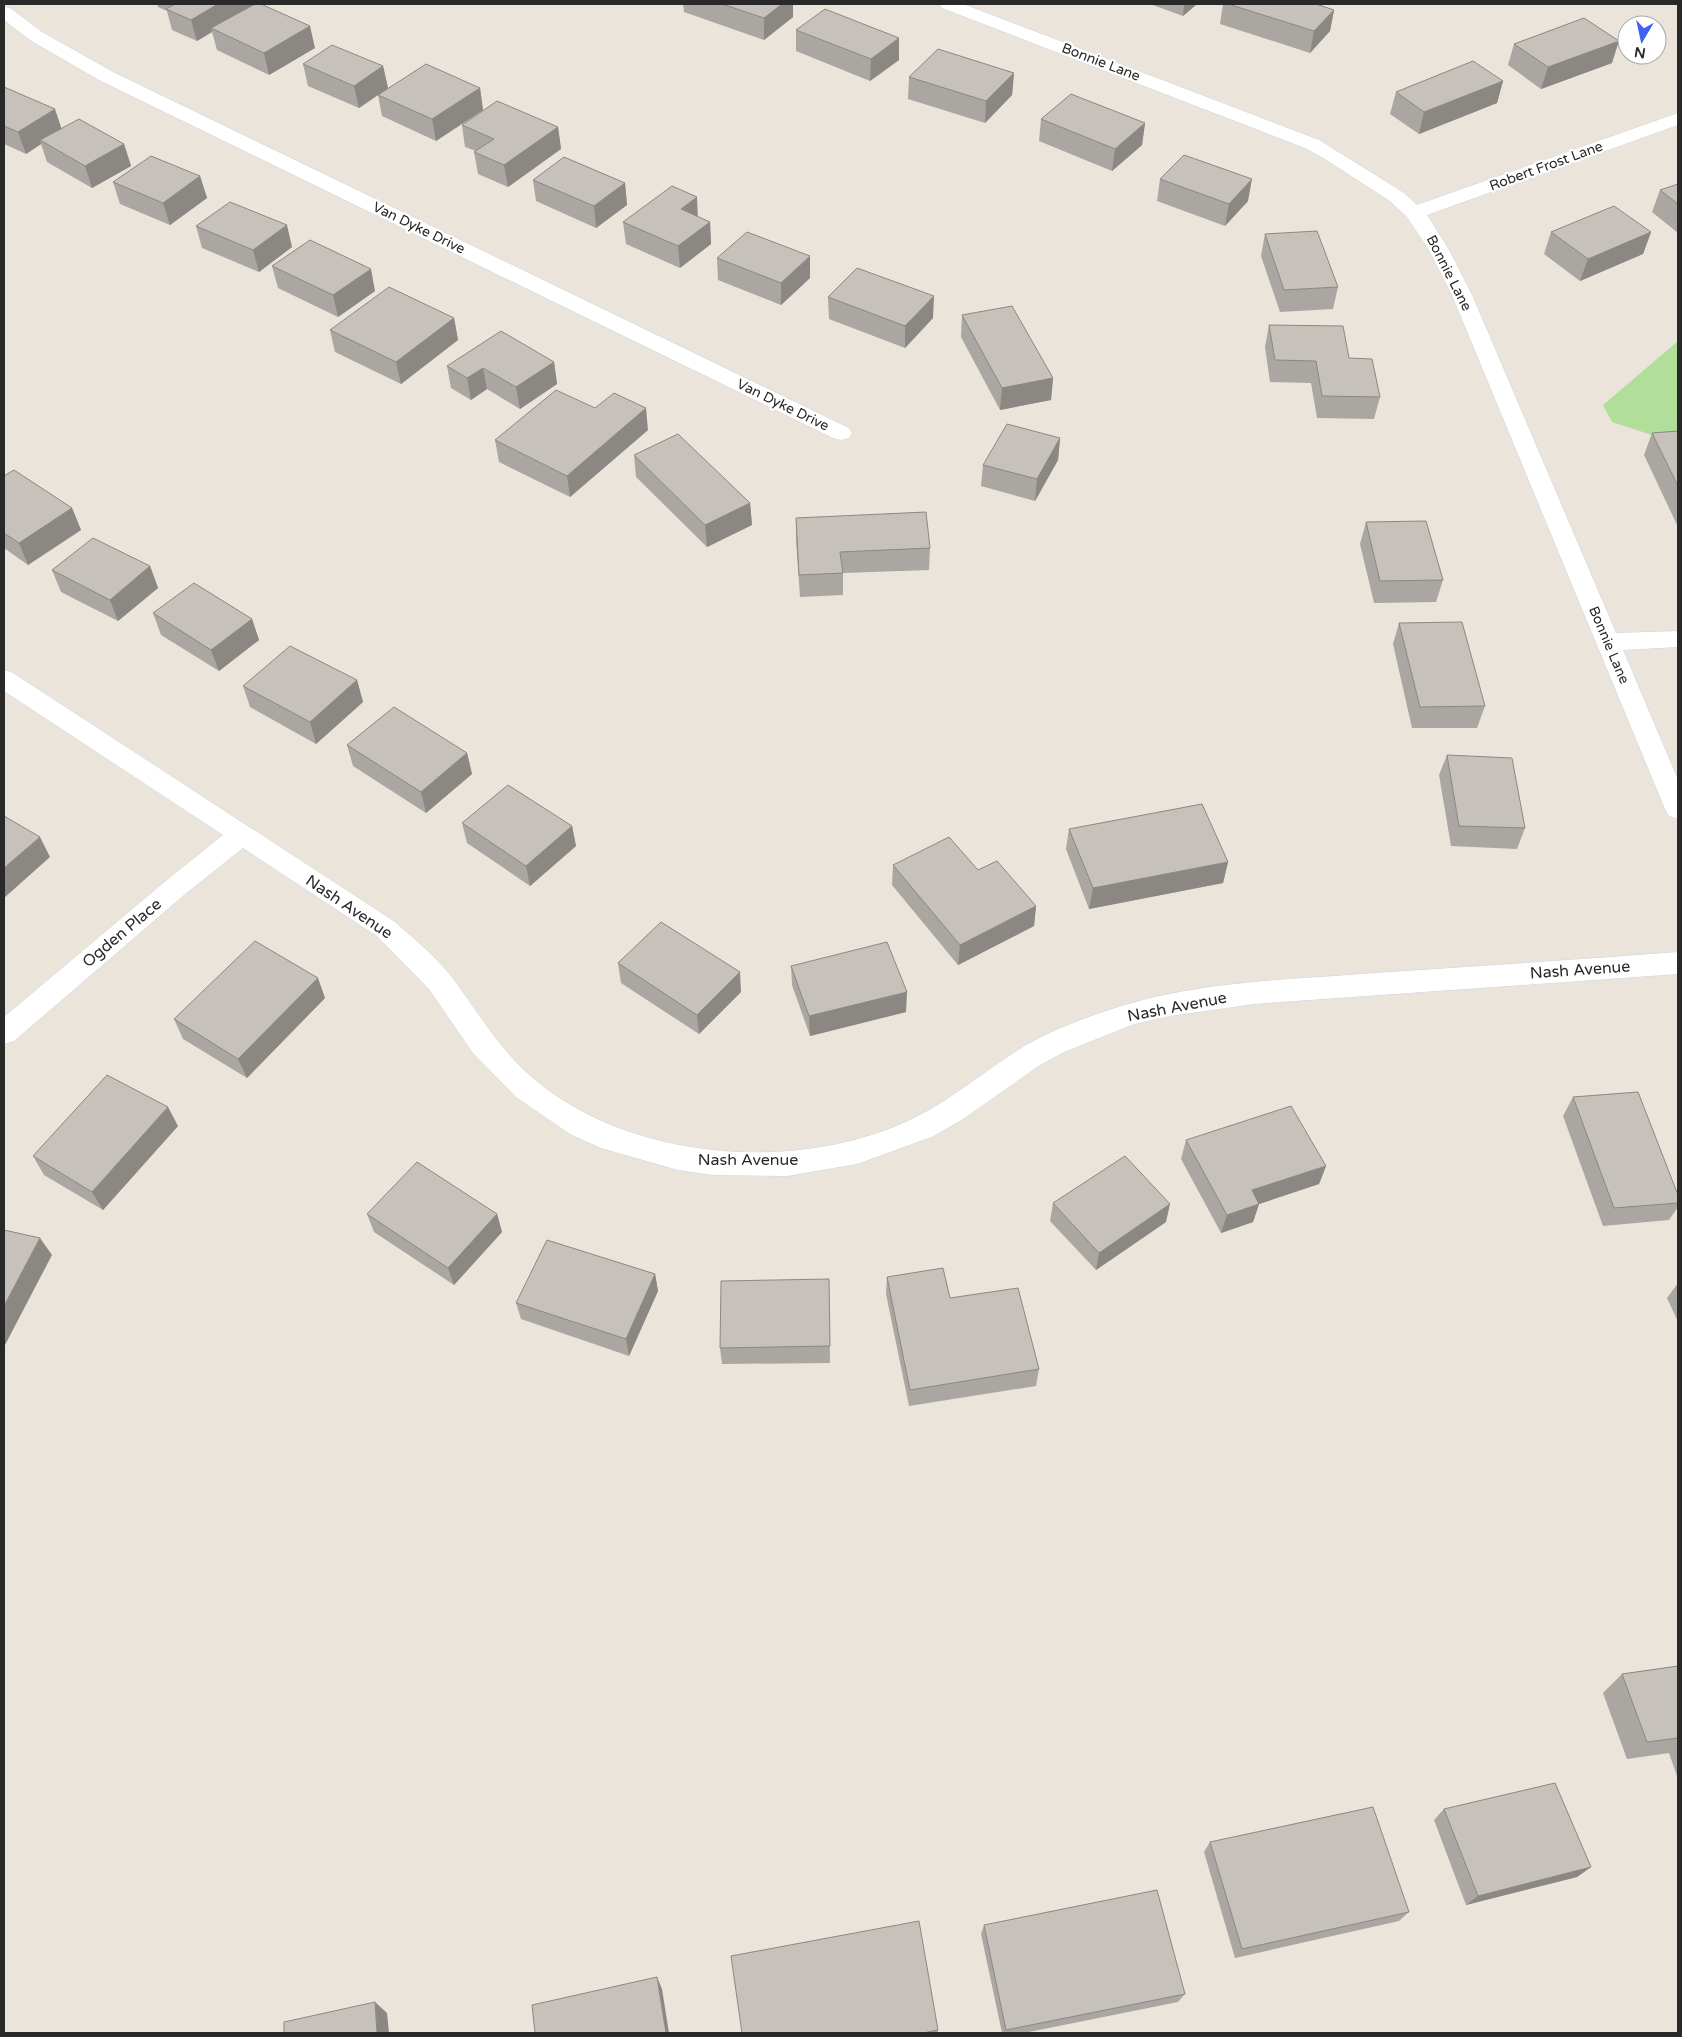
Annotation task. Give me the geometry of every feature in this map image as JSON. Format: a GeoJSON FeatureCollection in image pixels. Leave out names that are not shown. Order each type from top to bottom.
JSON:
{"type":"FeatureCollection","features":[{"type":"Feature","properties":{"kind":"street","name":"Bonnie Lane"},"geometry":{"type":"LineString","coordinates":[[948,4],[1312,144],[1397,197],[1414,213],[1422,222],[1439,250],[1462,294],[1678,809]]}},
{"type":"Feature","properties":{"kind":"street","name":"Van Dyke Drive"},"geometry":{"type":"LineString","coordinates":[[4,12],[36,36],[106,76],[841,433]]}},
{"type":"Feature","properties":{"kind":"street","name":"Robert Frost Lane"},"geometry":{"type":"LineString","coordinates":[[1414,213],[1678,119]]}},
{"type":"Feature","properties":{"kind":"street"},"geometry":{"type":"LineString","coordinates":[[1608,642],[1678,639]]}},
{"type":"Feature","properties":{"kind":"street","name":"Nash Avenue"},"geometry":{"type":"LineString","coordinates":[[4,679],[386,929],[439,981],[483,1045],[526,1089],[580,1124],[611,1138],[678,1158],[713,1163],[787,1164],[858,1152],[924,1127],[954,1111],[1030,1057],[1054,1044],[1131,1014],[1170,1005],[1254,993],[1678,963]]}},
{"type":"Feature","properties":{"kind":"street","name":"Ogden Place"},"geometry":{"type":"LineString","coordinates":[[4,1033],[176,887],[241,835]]}},
{"type":"Feature","properties":{"kind":"green space"},"geometry":{"type":"Polygon","coordinates":[[[1678,341],[1678,437],[1655,436],[1612,422],[1603,405],[1678,341]]]}},
{"type":"Feature","properties":{"kind":"building"},"geometry":{"type":"Polygon","coordinates":[[[175,4],[218,4],[191,20],[166,9],[175,4]]]}},
{"type":"Feature","properties":{"kind":"building"},"geometry":{"type":"Polygon","coordinates":[[[255,4],[261,4],[310,26],[264,53],[211,28],[255,4]]]}},
{"type":"Feature","properties":{"kind":"building"},"geometry":{"type":"Polygon","coordinates":[[[722,4],[782,4],[764,18],[722,4]]]}},
{"type":"Feature","properties":{"kind":"building"},"geometry":{"type":"Polygon","coordinates":[[[1228,4],[1316,4],[1334,10],[1314,31],[1228,4]]]}},
{"type":"Feature","properties":{"kind":"building"},"geometry":{"type":"Polygon","coordinates":[[[825,9],[899,38],[871,59],[796,30],[825,9]]]}},
{"type":"Feature","properties":{"kind":"building"},"geometry":{"type":"Polygon","coordinates":[[[1584,18],[1617,40],[1617,42],[1548,67],[1514,44],[1584,18]]]}},
{"type":"Feature","properties":{"kind":"building"},"geometry":{"type":"Polygon","coordinates":[[[332,45],[383,66],[354,86],[303,64],[332,45]]]}},
{"type":"Feature","properties":{"kind":"building"},"geometry":{"type":"Polygon","coordinates":[[[938,49],[1014,73],[986,101],[909,77],[938,49]]]}},
{"type":"Feature","properties":{"kind":"building"},"geometry":{"type":"Polygon","coordinates":[[[1473,61],[1503,81],[1424,112],[1396,92],[1473,61]]]}},
{"type":"Feature","properties":{"kind":"building"},"geometry":{"type":"Polygon","coordinates":[[[426,64],[480,88],[432,119],[378,95],[426,64]]]}},
{"type":"Feature","properties":{"kind":"building"},"geometry":{"type":"Polygon","coordinates":[[[4,87],[55,109],[18,132],[4,126],[4,87]]]}},
{"type":"Feature","properties":{"kind":"building"},"geometry":{"type":"Polygon","coordinates":[[[1071,94],[1145,123],[1115,149],[1041,119],[1071,94]]]}},
{"type":"Feature","properties":{"kind":"building"},"geometry":{"type":"Polygon","coordinates":[[[497,101],[558,127],[504,165],[474,152],[494,139],[462,125],[497,101]]]}},
{"type":"Feature","properties":{"kind":"building"},"geometry":{"type":"Polygon","coordinates":[[[79,119],[124,144],[85,166],[40,140],[79,119]]]}},
{"type":"Feature","properties":{"kind":"building"},"geometry":{"type":"Polygon","coordinates":[[[1184,155],[1252,179],[1229,204],[1160,179],[1184,155]]]}},
{"type":"Feature","properties":{"kind":"building"},"geometry":{"type":"Polygon","coordinates":[[[151,156],[200,176],[163,203],[113,182],[151,156]]]}},
{"type":"Feature","properties":{"kind":"building"},"geometry":{"type":"Polygon","coordinates":[[[564,157],[625,183],[594,206],[533,180],[564,157]]]}},
{"type":"Feature","properties":{"kind":"building"},"geometry":{"type":"Polygon","coordinates":[[[1678,184],[1678,204],[1660,190],[1678,184]]]}},
{"type":"Feature","properties":{"kind":"building"},"geometry":{"type":"Polygon","coordinates":[[[672,186],[697,197],[681,209],[710,222],[678,246],[623,222],[672,186]]]}},
{"type":"Feature","properties":{"kind":"building"},"geometry":{"type":"Polygon","coordinates":[[[230,202],[287,225],[253,250],[196,226],[230,202]]]}},
{"type":"Feature","properties":{"kind":"building"},"geometry":{"type":"Polygon","coordinates":[[[1614,206],[1651,232],[1588,259],[1551,232],[1614,206]]]}},
{"type":"Feature","properties":{"kind":"building"},"geometry":{"type":"Polygon","coordinates":[[[1317,231],[1338,287],[1284,290],[1265,234],[1317,231]]]}},
{"type":"Feature","properties":{"kind":"building"},"geometry":{"type":"Polygon","coordinates":[[[747,232],[810,256],[781,283],[717,258],[747,232]]]}},
{"type":"Feature","properties":{"kind":"building"},"geometry":{"type":"Polygon","coordinates":[[[310,240],[371,269],[333,295],[272,266],[310,240]]]}},
{"type":"Feature","properties":{"kind":"building"},"geometry":{"type":"Polygon","coordinates":[[[857,268],[934,296],[905,326],[828,297],[857,268]]]}},
{"type":"Feature","properties":{"kind":"building"},"geometry":{"type":"Polygon","coordinates":[[[389,287],[454,318],[396,362],[330,330],[389,287]]]}},
{"type":"Feature","properties":{"kind":"building"},"geometry":{"type":"Polygon","coordinates":[[[1012,306],[1053,378],[1002,388],[962,315],[1012,306]]]}},
{"type":"Feature","properties":{"kind":"building"},"geometry":{"type":"Polygon","coordinates":[[[1269,325],[1343,326],[1349,358],[1372,359],[1380,397],[1322,396],[1316,361],[1275,360],[1269,325]]]}},
{"type":"Feature","properties":{"kind":"building"},"geometry":{"type":"Polygon","coordinates":[[[501,331],[554,362],[516,387],[483,368],[467,378],[447,366],[501,331]]]}},
{"type":"Feature","properties":{"kind":"building"},"geometry":{"type":"Polygon","coordinates":[[[556,390],[595,408],[614,393],[646,408],[567,476],[495,440],[556,390]]]}},
{"type":"Feature","properties":{"kind":"building"},"geometry":{"type":"Polygon","coordinates":[[[1007,424],[1060,438],[1037,479],[983,465],[1007,424]]]}},
{"type":"Feature","properties":{"kind":"building"},"geometry":{"type":"Polygon","coordinates":[[[1678,431],[1678,486],[1652,433],[1678,431]]]}},
{"type":"Feature","properties":{"kind":"building"},"geometry":{"type":"Polygon","coordinates":[[[678,434],[750,503],[705,525],[634,455],[678,434]]]}},
{"type":"Feature","properties":{"kind":"building"},"geometry":{"type":"Polygon","coordinates":[[[14,470],[72,508],[19,543],[4,533],[4,476],[14,470]]]}},
{"type":"Feature","properties":{"kind":"building"},"geometry":{"type":"Polygon","coordinates":[[[926,512],[930,548],[840,552],[843,573],[799,575],[796,518],[926,512]]]}},
{"type":"Feature","properties":{"kind":"building"},"geometry":{"type":"Polygon","coordinates":[[[1426,521],[1443,580],[1380,581],[1366,522],[1426,521]]]}},
{"type":"Feature","properties":{"kind":"building"},"geometry":{"type":"Polygon","coordinates":[[[93,538],[150,566],[110,600],[52,570],[93,538]]]}},
{"type":"Feature","properties":{"kind":"building"},"geometry":{"type":"Polygon","coordinates":[[[194,583],[252,619],[211,650],[153,613],[194,583]]]}},
{"type":"Feature","properties":{"kind":"building"},"geometry":{"type":"Polygon","coordinates":[[[1462,622],[1485,706],[1420,707],[1399,623],[1462,622]]]}},
{"type":"Feature","properties":{"kind":"building"},"geometry":{"type":"Polygon","coordinates":[[[290,646],[357,680],[310,722],[243,686],[290,646]]]}},
{"type":"Feature","properties":{"kind":"building"},"geometry":{"type":"Polygon","coordinates":[[[394,707],[467,753],[421,792],[347,745],[394,707]]]}},
{"type":"Feature","properties":{"kind":"building"},"geometry":{"type":"Polygon","coordinates":[[[1447,755],[1512,758],[1525,828],[1459,826],[1447,755]]]}},
{"type":"Feature","properties":{"kind":"building"},"geometry":{"type":"Polygon","coordinates":[[[508,785],[572,826],[526,866],[462,823],[508,785]]]}},
{"type":"Feature","properties":{"kind":"building"},"geometry":{"type":"Polygon","coordinates":[[[1202,804],[1228,862],[1093,888],[1069,829],[1202,804]]]}},
{"type":"Feature","properties":{"kind":"building"},"geometry":{"type":"Polygon","coordinates":[[[4,816],[40,837],[4,868],[4,816]]]}},
{"type":"Feature","properties":{"kind":"building"},"geometry":{"type":"Polygon","coordinates":[[[949,837],[978,870],[997,861],[1036,906],[960,945],[893,865],[949,837]]]}},
{"type":"Feature","properties":{"kind":"building"},"geometry":{"type":"Polygon","coordinates":[[[661,922],[740,972],[697,1015],[618,963],[661,922]]]}},
{"type":"Feature","properties":{"kind":"building"},"geometry":{"type":"Polygon","coordinates":[[[255,941],[318,978],[238,1059],[174,1019],[255,941]]]}},
{"type":"Feature","properties":{"kind":"building"},"geometry":{"type":"Polygon","coordinates":[[[887,942],[907,992],[809,1016],[791,966],[887,942]]]}},
{"type":"Feature","properties":{"kind":"building"},"geometry":{"type":"Polygon","coordinates":[[[107,1075],[168,1107],[92,1192],[33,1156],[107,1075]]]}},
{"type":"Feature","properties":{"kind":"building"},"geometry":{"type":"Polygon","coordinates":[[[1638,1092],[1678,1195],[1678,1203],[1614,1208],[1573,1097],[1638,1092]]]}},
{"type":"Feature","properties":{"kind":"building"},"geometry":{"type":"Polygon","coordinates":[[[1291,1106],[1326,1166],[1252,1190],[1259,1204],[1227,1215],[1186,1140],[1291,1106]]]}},
{"type":"Feature","properties":{"kind":"building"},"geometry":{"type":"Polygon","coordinates":[[[1125,1156],[1170,1204],[1099,1253],[1053,1203],[1125,1156]]]}},
{"type":"Feature","properties":{"kind":"building"},"geometry":{"type":"Polygon","coordinates":[[[417,1162],[497,1214],[448,1268],[367,1214],[417,1162]]]}},
{"type":"Feature","properties":{"kind":"building"},"geometry":{"type":"Polygon","coordinates":[[[4,1230],[40,1238],[4,1306],[4,1230]]]}},
{"type":"Feature","properties":{"kind":"building"},"geometry":{"type":"Polygon","coordinates":[[[547,1240],[655,1274],[626,1339],[516,1303],[547,1240]]]}},
{"type":"Feature","properties":{"kind":"building"},"geometry":{"type":"Polygon","coordinates":[[[943,1268],[950,1298],[1018,1288],[1039,1369],[910,1390],[887,1277],[943,1268]]]}},
{"type":"Feature","properties":{"kind":"building"},"geometry":{"type":"Polygon","coordinates":[[[829,1279],[830,1346],[720,1348],[721,1281],[829,1279]]]}},
{"type":"Feature","properties":{"kind":"building"},"geometry":{"type":"Polygon","coordinates":[[[1678,1666],[1678,1738],[1647,1742],[1622,1674],[1678,1666]]]}},
{"type":"Feature","properties":{"kind":"building"},"geometry":{"type":"Polygon","coordinates":[[[1555,1783],[1591,1867],[1478,1896],[1444,1809],[1555,1783]]]}},
{"type":"Feature","properties":{"kind":"building"},"geometry":{"type":"Polygon","coordinates":[[[1373,1807],[1409,1912],[1242,1949],[1210,1842],[1373,1807]]]}},
{"type":"Feature","properties":{"kind":"building"},"geometry":{"type":"Polygon","coordinates":[[[1157,1890],[1185,1994],[1006,2030],[984,1925],[1157,1890]]]}},
{"type":"Feature","properties":{"kind":"building"},"geometry":{"type":"Polygon","coordinates":[[[919,1921],[938,2030],[923,2033],[742,2033],[731,1956],[919,1921]]]}},
{"type":"Feature","properties":{"kind":"building"},"geometry":{"type":"Polygon","coordinates":[[[657,1977],[666,2033],[535,2033],[532,2005],[657,1977]]]}},
{"type":"Feature","properties":{"kind":"building"},"geometry":{"type":"Polygon","coordinates":[[[375,2002],[377,2033],[284,2033],[284,2022],[375,2002]]]}}]}
